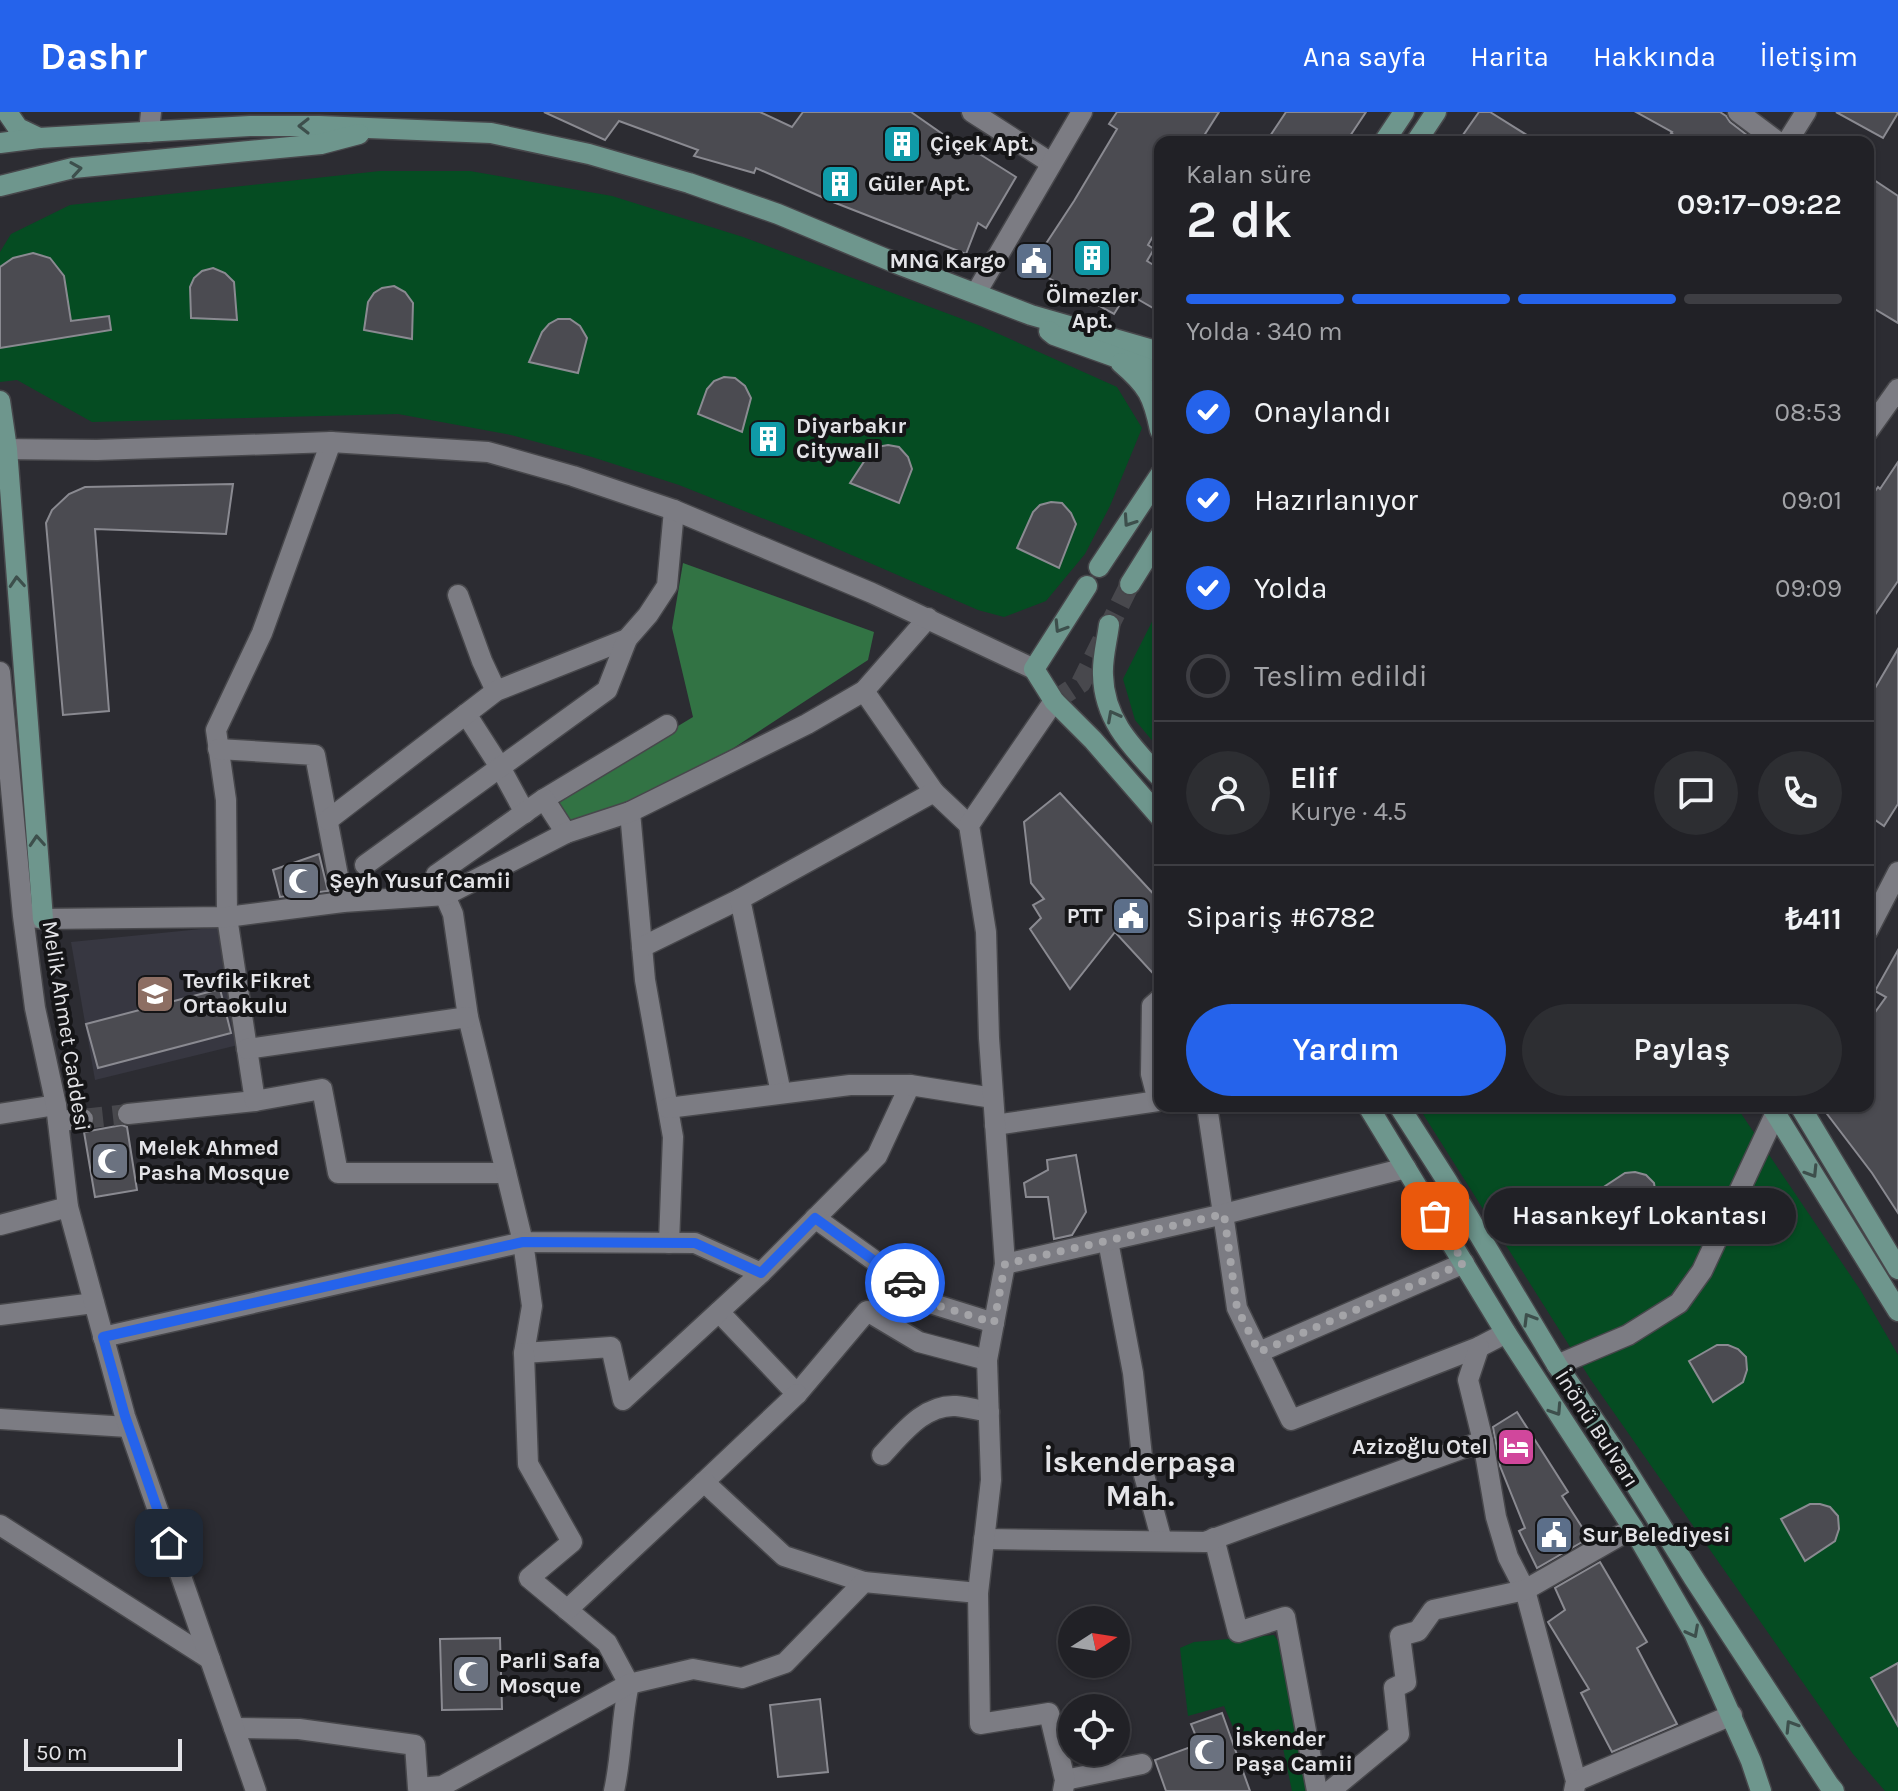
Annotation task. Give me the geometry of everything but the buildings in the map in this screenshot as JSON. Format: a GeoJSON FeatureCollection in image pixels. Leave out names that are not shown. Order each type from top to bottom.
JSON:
{"type":"FeatureCollection","features":[{"type":"Feature","properties":{"kind":"main road"},"geometry":{"type":"LineString","coordinates":[[7,112],[18,128],[39,138]]}},
{"type":"Feature","properties":{"kind":"main road"},"geometry":{"type":"LineString","coordinates":[[1388,136],[1404,112]]}},
{"type":"Feature","properties":{"kind":"main road"},"geometry":{"type":"LineString","coordinates":[[1420,136],[1436,112]]}},
{"type":"Feature","properties":{"kind":"main road"},"geometry":{"type":"LineString","coordinates":[[0,143],[150,122],[251,119],[384,120],[491,133],[589,154],[689,183],[1031,315],[1154,350]]}},
{"type":"Feature","properties":{"kind":"main road"},"geometry":{"type":"LineString","coordinates":[[0,186],[73,168],[321,144],[384,120]]}},
{"type":"Feature","properties":{"kind":"main road"},"geometry":{"type":"LineString","coordinates":[[1031,315],[1054,335],[1154,371]]}},
{"type":"Feature","properties":{"kind":"main road"},"geometry":{"type":"LineString","coordinates":[[1112,355],[1140,379],[1154,400]]}},
{"type":"Feature","properties":{"kind":"main road"},"geometry":{"type":"LineString","coordinates":[[0,401],[33,917]]}},
{"type":"Feature","properties":{"kind":"main road"},"geometry":{"type":"LineString","coordinates":[[1099,567],[1154,484]]}},
{"type":"Feature","properties":{"kind":"main road"},"geometry":{"type":"LineString","coordinates":[[1130,584],[1154,546]]}},
{"type":"Feature","properties":{"kind":"main road"},"geometry":{"type":"LineString","coordinates":[[1087,586],[1034,669],[1054,701],[1154,810]]}},
{"type":"Feature","properties":{"kind":"main road"},"geometry":{"type":"LineString","coordinates":[[1109,625],[1103,675],[1107,708],[1129,744],[1154,771]]}},
{"type":"Feature","properties":{"kind":"main road","name":"İnönü Bulvarı"},"geometry":{"type":"LineString","coordinates":[[1372,1112],[1506,1333],[1633,1528],[1694,1633],[1732,1715],[1761,1791]]}},
{"type":"Feature","properties":{"kind":"main road"},"geometry":{"type":"LineString","coordinates":[[1403,1112],[1557,1365],[1829,1789]]}},
{"type":"Feature","properties":{"kind":"main road"},"geometry":{"type":"LineString","coordinates":[[1777,1112],[1898,1311]]}},
{"type":"Feature","properties":{"kind":"main road"},"geometry":{"type":"LineString","coordinates":[[1804,1112],[1898,1269]]}},
{"type":"Feature","properties":{"kind":"street"},"geometry":{"type":"LineString","coordinates":[[972,112],[1051,163]]}},
{"type":"Feature","properties":{"kind":"street"},"geometry":{"type":"LineString","coordinates":[[976,293],[1082,112]]}},
{"type":"Feature","properties":{"kind":"street"},"geometry":{"type":"LineString","coordinates":[[1738,112],[1770,136]]}},
{"type":"Feature","properties":{"kind":"street"},"geometry":{"type":"LineString","coordinates":[[1791,136],[1806,112]]}},
{"type":"Feature","properties":{"kind":"street"},"geometry":{"type":"LineString","coordinates":[[1874,423],[1898,389]]}},
{"type":"Feature","properties":{"kind":"street"},"geometry":{"type":"LineString","coordinates":[[3,449],[97,450],[331,442],[488,452],[674,510],[928,618],[1034,669]]}},
{"type":"Feature","properties":{"kind":"street"},"geometry":{"type":"LineString","coordinates":[[255,1101],[227,917],[226,800],[216,730],[262,633],[331,442]]}},
{"type":"Feature","properties":{"kind":"street"},"geometry":{"type":"LineString","coordinates":[[365,865],[607,690],[627,639],[667,586],[674,510]]}},
{"type":"Feature","properties":{"kind":"street"},"geometry":{"type":"LineString","coordinates":[[458,595],[496,691]]}},
{"type":"Feature","properties":{"kind":"street"},"geometry":{"type":"LineString","coordinates":[[33,917],[227,917],[343,902],[446,895],[566,833],[630,812],[807,724],[864,691],[928,618]]}},
{"type":"Feature","properties":{"kind":"street"},"geometry":{"type":"LineString","coordinates":[[328,820],[496,691],[627,639]]}},
{"type":"Feature","properties":{"kind":"street","name":"Melik Ahmet Caddesi"},"geometry":{"type":"LineString","coordinates":[[0,672],[33,917],[35,1008],[57,1113],[68,1207],[128,1427],[256,1791]]}},
{"type":"Feature","properties":{"kind":"street"},"geometry":{"type":"LineString","coordinates":[[864,691],[934,792],[969,825],[986,932],[989,1038],[1005,1264],[987,1360],[991,1480],[978,1593],[980,1724],[1049,1713],[1064,1786],[1142,1764]]}},
{"type":"Feature","properties":{"kind":"street"},"geometry":{"type":"LineString","coordinates":[[969,825],[1054,701]]}},
{"type":"Feature","properties":{"kind":"street"},"geometry":{"type":"LineString","coordinates":[[466,714],[525,813]]}},
{"type":"Feature","properties":{"kind":"street"},"geometry":{"type":"LineString","coordinates":[[614,1791],[629,1684],[607,1643],[529,1578],[572,1542],[528,1464],[524,1353],[532,1306],[523,1242],[468,1017],[453,914],[436,875],[544,799],[667,725]]}},
{"type":"Feature","properties":{"kind":"street"},"geometry":{"type":"LineString","coordinates":[[218,749],[315,755],[343,902]]}},
{"type":"Feature","properties":{"kind":"street"},"geometry":{"type":"LineString","coordinates":[[642,947],[740,899],[934,792]]}},
{"type":"Feature","properties":{"kind":"street"},"geometry":{"type":"LineString","coordinates":[[544,799],[566,833]]}},
{"type":"Feature","properties":{"kind":"street"},"geometry":{"type":"LineString","coordinates":[[630,812],[645,980],[673,1137],[669,1243]]}},
{"type":"Feature","properties":{"kind":"street"},"geometry":{"type":"LineString","coordinates":[[1874,918],[1898,872]]}},
{"type":"Feature","properties":{"kind":"street"},"geometry":{"type":"LineString","coordinates":[[740,899],[781,1093]]}},
{"type":"Feature","properties":{"kind":"street"},"geometry":{"type":"LineString","coordinates":[[1154,1004],[1151,1060],[1154,1086]]}},
{"type":"Feature","properties":{"kind":"street"},"geometry":{"type":"LineString","coordinates":[[247,1049],[468,1017]]}},
{"type":"Feature","properties":{"kind":"street"},"geometry":{"type":"LineString","coordinates":[[668,1108],[850,1085],[910,1085],[993,1098]]}},
{"type":"Feature","properties":{"kind":"street"},"geometry":{"type":"LineString","coordinates":[[524,1353],[611,1347],[623,1400],[761,1273],[877,1156],[910,1085]]}},
{"type":"Feature","properties":{"kind":"street"},"geometry":{"type":"LineString","coordinates":[[128,1114],[255,1101],[322,1089],[338,1173],[506,1173]]}},
{"type":"Feature","properties":{"kind":"street"},"geometry":{"type":"LineString","coordinates":[[995,1125],[1154,1102]]}},
{"type":"Feature","properties":{"kind":"street"},"geometry":{"type":"LineString","coordinates":[[1208,1112],[1237,1308],[1291,1420],[1479,1347],[1506,1333]]}},
{"type":"Feature","properties":{"kind":"street"},"geometry":{"type":"LineString","coordinates":[[1557,1365],[1628,1335],[1679,1303],[1702,1271],[1773,1112]]}},
{"type":"Feature","properties":{"kind":"street"},"geometry":{"type":"LineString","coordinates":[[0,1114],[57,1113],[83,1119]]}},
{"type":"Feature","properties":{"kind":"street"},"geometry":{"type":"LineString","coordinates":[[1005,1264],[1406,1168]]}},
{"type":"Feature","properties":{"kind":"street"},"geometry":{"type":"LineString","coordinates":[[0,1225],[68,1207]]}},
{"type":"Feature","properties":{"kind":"street"},"geometry":{"type":"LineString","coordinates":[[815,1218],[933,1304],[994,1323]]}},
{"type":"Feature","properties":{"kind":"street"},"geometry":{"type":"LineString","coordinates":[[1108,1241],[1133,1373],[1144,1475],[1162,1541]]}},
{"type":"Feature","properties":{"kind":"street"},"geometry":{"type":"LineString","coordinates":[[103,1337],[523,1242],[695,1243],[761,1273]]}},
{"type":"Feature","properties":{"kind":"street"},"geometry":{"type":"LineString","coordinates":[[1259,1352],[1464,1263]]}},
{"type":"Feature","properties":{"kind":"street"},"geometry":{"type":"LineString","coordinates":[[0,1315],[94,1303]]}},
{"type":"Feature","properties":{"kind":"street"},"geometry":{"type":"LineString","coordinates":[[567,1610],[797,1394],[867,1311],[919,1342],[987,1360]]}},
{"type":"Feature","properties":{"kind":"street"},"geometry":{"type":"LineString","coordinates":[[719,1312],[797,1394]]}},
{"type":"Feature","properties":{"kind":"street"},"geometry":{"type":"LineString","coordinates":[[1479,1347],[1468,1380],[1483,1441],[1496,1517],[1508,1557],[1525,1590],[1573,1788],[1732,1715]]}},
{"type":"Feature","properties":{"kind":"street"},"geometry":{"type":"LineString","coordinates":[[882,1455],[907,1428],[938,1408],[955,1406],[989,1412]]}},
{"type":"Feature","properties":{"kind":"street"},"geometry":{"type":"LineString","coordinates":[[0,1419],[128,1427]]}},
{"type":"Feature","properties":{"kind":"street"},"geometry":{"type":"LineString","coordinates":[[984,1539],[1205,1542],[1483,1441]]}},
{"type":"Feature","properties":{"kind":"street"},"geometry":{"type":"LineString","coordinates":[[704,1482],[784,1556],[864,1582],[978,1593]]}},
{"type":"Feature","properties":{"kind":"street"},"geometry":{"type":"LineString","coordinates":[[0,1525],[210,1659]]}},
{"type":"Feature","properties":{"kind":"street"},"geometry":{"type":"LineString","coordinates":[[1330,1791],[1399,1734],[1394,1688],[1406,1682],[1400,1636],[1418,1631],[1433,1610],[1525,1590],[1633,1528]]}},
{"type":"Feature","properties":{"kind":"street"},"geometry":{"type":"LineString","coordinates":[[1214,1538],[1238,1632],[1285,1617],[1317,1791]]}},
{"type":"Feature","properties":{"kind":"street"},"geometry":{"type":"LineString","coordinates":[[234,1728],[299,1729],[415,1745],[418,1789],[453,1786],[629,1684],[693,1669],[742,1678],[785,1663],[864,1582]]}},
{"type":"Feature","properties":{"kind":"shaded area","name":"Tevfik Fikret Ortaokulu"},"geometry":{"type":"Polygon","coordinates":[[[221,927],[238,1045],[95,1080],[71,942],[221,927]]]}},
{"type":"Feature","properties":{"kind":"green space"},"geometry":{"type":"Polygon","coordinates":[[[380,171],[470,171],[612,196],[743,237],[981,326],[1117,387],[1142,428],[1110,506],[1085,554],[1046,601],[1004,617],[978,610],[817,540],[679,485],[511,435],[398,414],[92,422],[17,380],[0,382],[0,252],[11,234],[70,205],[380,171]]]}},
{"type":"Feature","properties":{"kind":"green space"},"geometry":{"type":"Polygon","coordinates":[[[683,563],[874,632],[868,660],[732,749],[623,806],[569,823],[557,799],[693,717],[672,628],[683,563]]]}},
{"type":"Feature","properties":{"kind":"green space"},"geometry":{"type":"Polygon","coordinates":[[[1154,618],[1154,743],[1135,720],[1123,679],[1154,618]]]}},
{"type":"Feature","properties":{"kind":"green space"},"geometry":{"type":"Polygon","coordinates":[[[1422,1112],[1740,1112],[1861,1291],[1898,1355],[1898,1791],[1885,1791],[1853,1754],[1591,1380],[1422,1112]]]}},
{"type":"Feature","properties":{"kind":"green space"},"geometry":{"type":"Polygon","coordinates":[[[1274,1635],[1280,1644],[1310,1791],[1292,1791],[1279,1729],[1238,1739],[1224,1706],[1188,1716],[1180,1648],[1194,1642],[1274,1635]]]}},
{"type":"Feature","properties":{"kind":"tunnel"},"geometry":{"type":"LineString","coordinates":[[1054,701],[1081,683],[1130,584]]}},
{"type":"Feature","properties":{"kind":"tunnel"},"geometry":{"type":"LineString","coordinates":[[83,1119],[128,1114]]}},
{"type":"Feature","properties":{"kind":"way so far"},"geometry":{"type":"LineString","coordinates":[[905,1283],[933,1304],[994,1323],[1005,1264],[1224,1214],[1237,1308],[1259,1352],[1464,1263],[1435,1216]]}},
{"type":"Feature","properties":{"kind":"place","name":"Çiçek Apt."},"geometry":{"type":"Point","coordinates":[902,144]}},
{"type":"Feature","properties":{"kind":"place","name":"Güler Apt."},"geometry":{"type":"Point","coordinates":[840,184]}},
{"type":"Feature","properties":{"kind":"place","name":"Ölmezler Apt."},"geometry":{"type":"Point","coordinates":[1092,258]}},
{"type":"Feature","properties":{"kind":"place","name":"MNG Kargo"},"geometry":{"type":"Point","coordinates":[1034,261]}},
{"type":"Feature","properties":{"kind":"place","name":"Diyarbakır Citywall"},"geometry":{"type":"Point","coordinates":[768,439]}},
{"type":"Feature","properties":{"kind":"place","name":"Şeyh Yusuf Camii"},"geometry":{"type":"Point","coordinates":[301,881]}},
{"type":"Feature","properties":{"kind":"place","name":"PTT"},"geometry":{"type":"Point","coordinates":[1131,916]}},
{"type":"Feature","properties":{"kind":"place","name":"Tevfik Fikret Ortaokulu"},"geometry":{"type":"Point","coordinates":[155,994]}},
{"type":"Feature","properties":{"kind":"place","name":"Melek Ahmed Pasha Mosque"},"geometry":{"type":"Point","coordinates":[110,1161]}},
{"type":"Feature","properties":{"kind":"place","name":"Hasankeyf Lokantası"},"geometry":{"type":"Point","coordinates":[1435,1216]}},
{"type":"Feature","properties":{"kind":"place","name":"Azizoğlu Otel"},"geometry":{"type":"Point","coordinates":[1516,1447]}},
{"type":"Feature","properties":{"kind":"place","name":"Sur Belediyesi"},"geometry":{"type":"Point","coordinates":[1554,1535]}},
{"type":"Feature","properties":{"kind":"place","name":"Parli Safa Mosque"},"geometry":{"type":"Point","coordinates":[471,1674]}},
{"type":"Feature","properties":{"kind":"place","name":"İskender Paşa Camii"},"geometry":{"type":"Point","coordinates":[1207,1752]}},
{"type":"Feature","properties":{"kind":"district","name":"İskenderpaşa Mah."},"geometry":{"type":"Point","coordinates":[1140,1479]}},
{"type":"Feature","properties":{"kind":"route"},"geometry":{"type":"LineString","coordinates":[[169,1543],[125,1416],[103,1337],[523,1242],[695,1243],[761,1273],[815,1218],[905,1283]]}}]}
